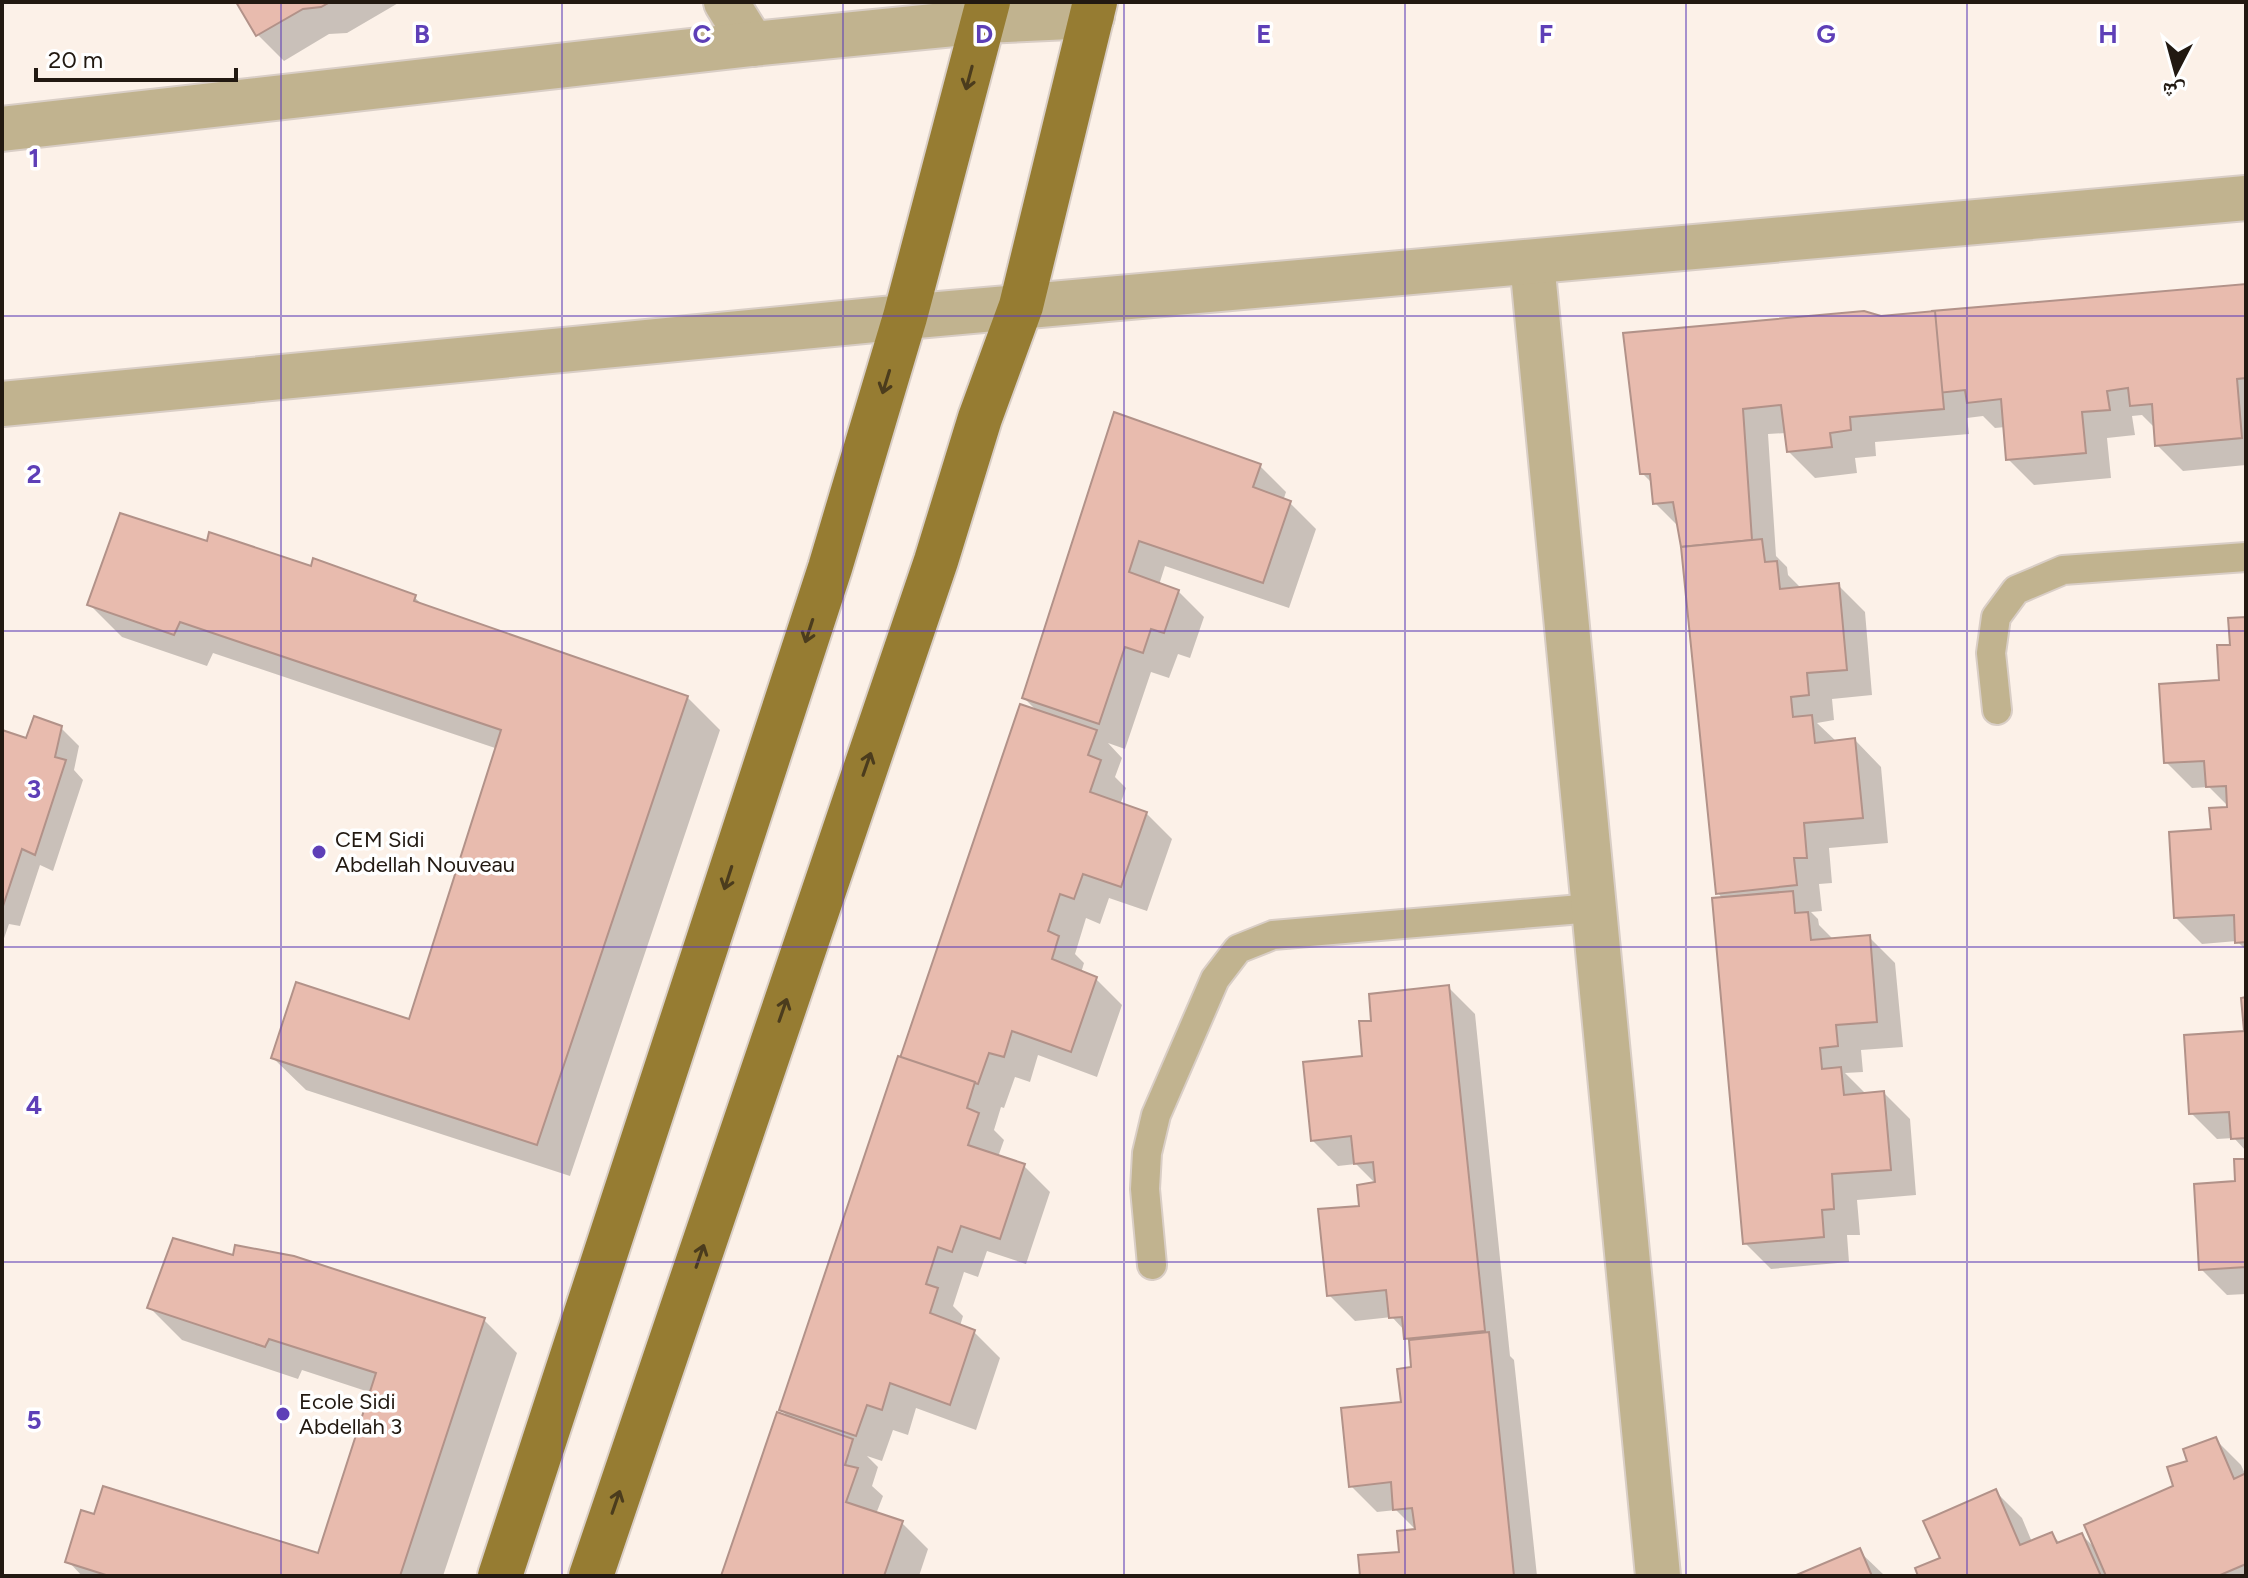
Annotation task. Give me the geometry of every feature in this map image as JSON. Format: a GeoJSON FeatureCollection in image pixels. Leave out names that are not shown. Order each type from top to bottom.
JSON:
{"type":"FeatureCollection","features":[{"type":"Feature","properties":{"kind":"main road"},"geometry":{"type":"LineString","coordinates":[[591,1576],[931,576],[980,418],[1021,306],[1094,9]]}},
{"type":"Feature","properties":{"kind":"main road"},"geometry":{"type":"LineString","coordinates":[[500,1576],[825,583],[905,317],[986,11]]}},
{"type":"Feature","properties":{"kind":"street"},"geometry":{"type":"LineString","coordinates":[[726,2],[752,44]]}},
{"type":"Feature","properties":{"kind":"street"},"geometry":{"type":"LineString","coordinates":[[2,129],[752,44],[986,11],[1094,9]]}},
{"type":"Feature","properties":{"kind":"street"},"geometry":{"type":"LineString","coordinates":[[2,404],[1021,306],[2246,198]]}},
{"type":"Feature","properties":{"kind":"street"},"geometry":{"type":"LineString","coordinates":[[1532,262],[1658,1576]]}},
{"type":"Feature","properties":{"kind":"lane"},"geometry":{"type":"LineString","coordinates":[[1997,710],[1991,653],[1996,617],[2016,590],[2063,570],[2246,557]]}},
{"type":"Feature","properties":{"kind":"lane"},"geometry":{"type":"LineString","coordinates":[[1152,1265],[1145,1189],[1147,1153],[1156,1115],[1215,979],[1238,949],[1273,935],[1593,908]]}},
{"type":"Feature","properties":{"kind":"building"},"geometry":{"type":"Polygon","coordinates":[[[236,2],[330,2],[321,7],[303,9],[256,36],[236,2]]]}},
{"type":"Feature","properties":{"kind":"building"},"geometry":{"type":"Polygon","coordinates":[[[2246,284],[2246,378],[2237,379],[2242,438],[2155,446],[2152,404],[2130,406],[2128,388],[2107,391],[2110,410],[2082,412],[2086,453],[2006,460],[2001,399],[1967,403],[1965,390],[1938,393],[1932,311],[2246,284]]]}},
{"type":"Feature","properties":{"kind":"building"},"geometry":{"type":"Polygon","coordinates":[[[1864,311],[1881,316],[1935,311],[1944,409],[1850,417],[1851,430],[1830,433],[1832,447],[1787,452],[1781,405],[1743,409],[1752,540],[1681,547],[1673,502],[1653,504],[1650,474],[1640,474],[1623,333],[1864,311]]]}},
{"type":"Feature","properties":{"kind":"building"},"geometry":{"type":"Polygon","coordinates":[[[1114,412],[1261,464],[1253,487],[1291,501],[1263,583],[1139,541],[1129,572],[1179,590],[1164,633],[1151,629],[1143,653],[1125,647],[1099,724],[1022,698],[1114,412]]]}},
{"type":"Feature","properties":{"kind":"building"},"geometry":{"type":"Polygon","coordinates":[[[120,513],[207,541],[209,532],[311,566],[313,558],[416,595],[414,601],[688,696],[537,1145],[271,1058],[296,982],[409,1019],[501,730],[180,622],[174,635],[87,605],[120,513]]]}},
{"type":"Feature","properties":{"kind":"building"},"geometry":{"type":"Polygon","coordinates":[[[1762,539],[1765,562],[1777,561],[1780,589],[1839,583],[1847,670],[1807,673],[1809,695],[1791,697],[1793,717],[1812,715],[1815,743],[1855,738],[1863,818],[1804,823],[1807,858],[1794,858],[1797,885],[1716,894],[1681,547],[1762,539]]]}},
{"type":"Feature","properties":{"kind":"building"},"geometry":{"type":"Polygon","coordinates":[[[2246,617],[2246,942],[2235,943],[2234,915],[2174,918],[2169,832],[2211,829],[2209,808],[2227,807],[2226,786],[2206,787],[2204,761],[2164,763],[2159,684],[2219,680],[2217,645],[2230,645],[2228,618],[2246,617]]]}},
{"type":"Feature","properties":{"kind":"building"},"geometry":{"type":"Polygon","coordinates":[[[1020,704],[1097,730],[1088,755],[1101,760],[1090,792],[1147,812],[1121,887],[1083,874],[1074,899],[1060,894],[1048,931],[1059,936],[1052,959],[1097,977],[1071,1052],[1012,1031],[1004,1057],[989,1053],[978,1084],[900,1058],[1020,704]]]}},
{"type":"Feature","properties":{"kind":"building"},"geometry":{"type":"Polygon","coordinates":[[[34,716],[62,726],[55,757],[66,760],[35,855],[22,849],[2,909],[2,730],[26,738],[34,716]]]}},
{"type":"Feature","properties":{"kind":"building"},"geometry":{"type":"Polygon","coordinates":[[[1793,891],[1795,913],[1808,912],[1811,940],[1870,935],[1877,1022],[1836,1025],[1838,1046],[1820,1048],[1822,1069],[1841,1067],[1844,1095],[1884,1091],[1891,1170],[1832,1174],[1834,1209],[1822,1210],[1824,1237],[1743,1244],[1712,898],[1793,891]]]}},
{"type":"Feature","properties":{"kind":"building"},"geometry":{"type":"Polygon","coordinates":[[[1449,985],[1485,1331],[1404,1339],[1402,1317],[1389,1318],[1386,1290],[1327,1296],[1318,1209],[1359,1206],[1357,1185],[1375,1182],[1373,1162],[1354,1164],[1351,1136],[1311,1141],[1303,1062],[1362,1056],[1359,1021],[1371,1021],[1369,994],[1449,985]]]}},
{"type":"Feature","properties":{"kind":"building"},"geometry":{"type":"Polygon","coordinates":[[[2246,997],[2246,1138],[2231,1139],[2229,1112],[2189,1114],[2184,1035],[2244,1031],[2241,998],[2246,997]]]}},
{"type":"Feature","properties":{"kind":"building"},"geometry":{"type":"Polygon","coordinates":[[[898,1056],[975,1082],[967,1108],[979,1113],[968,1145],[1025,1164],[1000,1239],[961,1226],[952,1252],[938,1247],[926,1284],[938,1288],[930,1313],[975,1330],[950,1405],[890,1383],[882,1410],[867,1405],[856,1436],[779,1410],[898,1056]]]}},
{"type":"Feature","properties":{"kind":"building"},"geometry":{"type":"Polygon","coordinates":[[[2234,1159],[2246,1159],[2246,1267],[2199,1270],[2194,1184],[2235,1181],[2234,1159]]]}},
{"type":"Feature","properties":{"kind":"building"},"geometry":{"type":"Polygon","coordinates":[[[173,1238],[233,1255],[235,1245],[294,1256],[485,1318],[400,1576],[109,1576],[65,1562],[81,1510],[94,1514],[103,1486],[318,1553],[376,1373],[269,1339],[265,1347],[147,1308],[173,1238]]]}},
{"type":"Feature","properties":{"kind":"building"},"geometry":{"type":"Polygon","coordinates":[[[1489,1332],[1514,1576],[1360,1576],[1358,1555],[1399,1552],[1397,1531],[1415,1529],[1412,1508],[1393,1510],[1391,1482],[1349,1487],[1341,1408],[1401,1402],[1397,1369],[1411,1367],[1409,1340],[1489,1332]]]}},
{"type":"Feature","properties":{"kind":"building"},"geometry":{"type":"Polygon","coordinates":[[[777,1412],[853,1439],[845,1465],[858,1468],[846,1502],[903,1521],[884,1576],[721,1576],[777,1412]]]}},
{"type":"Feature","properties":{"kind":"building"},"geometry":{"type":"Polygon","coordinates":[[[2216,1437],[2234,1479],[2246,1473],[2246,1564],[2218,1576],[2106,1576],[2084,1525],[2173,1486],[2167,1467],[2187,1461],[2183,1449],[2216,1437]]]}},
{"type":"Feature","properties":{"kind":"building"},"geometry":{"type":"Polygon","coordinates":[[[1996,1489],[2020,1545],[2052,1532],[2057,1543],[2082,1533],[2101,1576],[1918,1576],[1915,1568],[1940,1558],[1923,1521],[1996,1489]]]}},
{"type":"Feature","properties":{"kind":"building"},"geometry":{"type":"Polygon","coordinates":[[[1860,1548],[1872,1576],[1794,1576],[1860,1548]]]}},
{"type":"Feature","properties":{"kind":"place","name":"CEM Sidi Abdellah Nouveau"},"geometry":{"type":"Point","coordinates":[319,852]}},
{"type":"Feature","properties":{"kind":"place","name":"Ecole Sidi Abdellah 3"},"geometry":{"type":"Point","coordinates":[283,1414]}}]}
